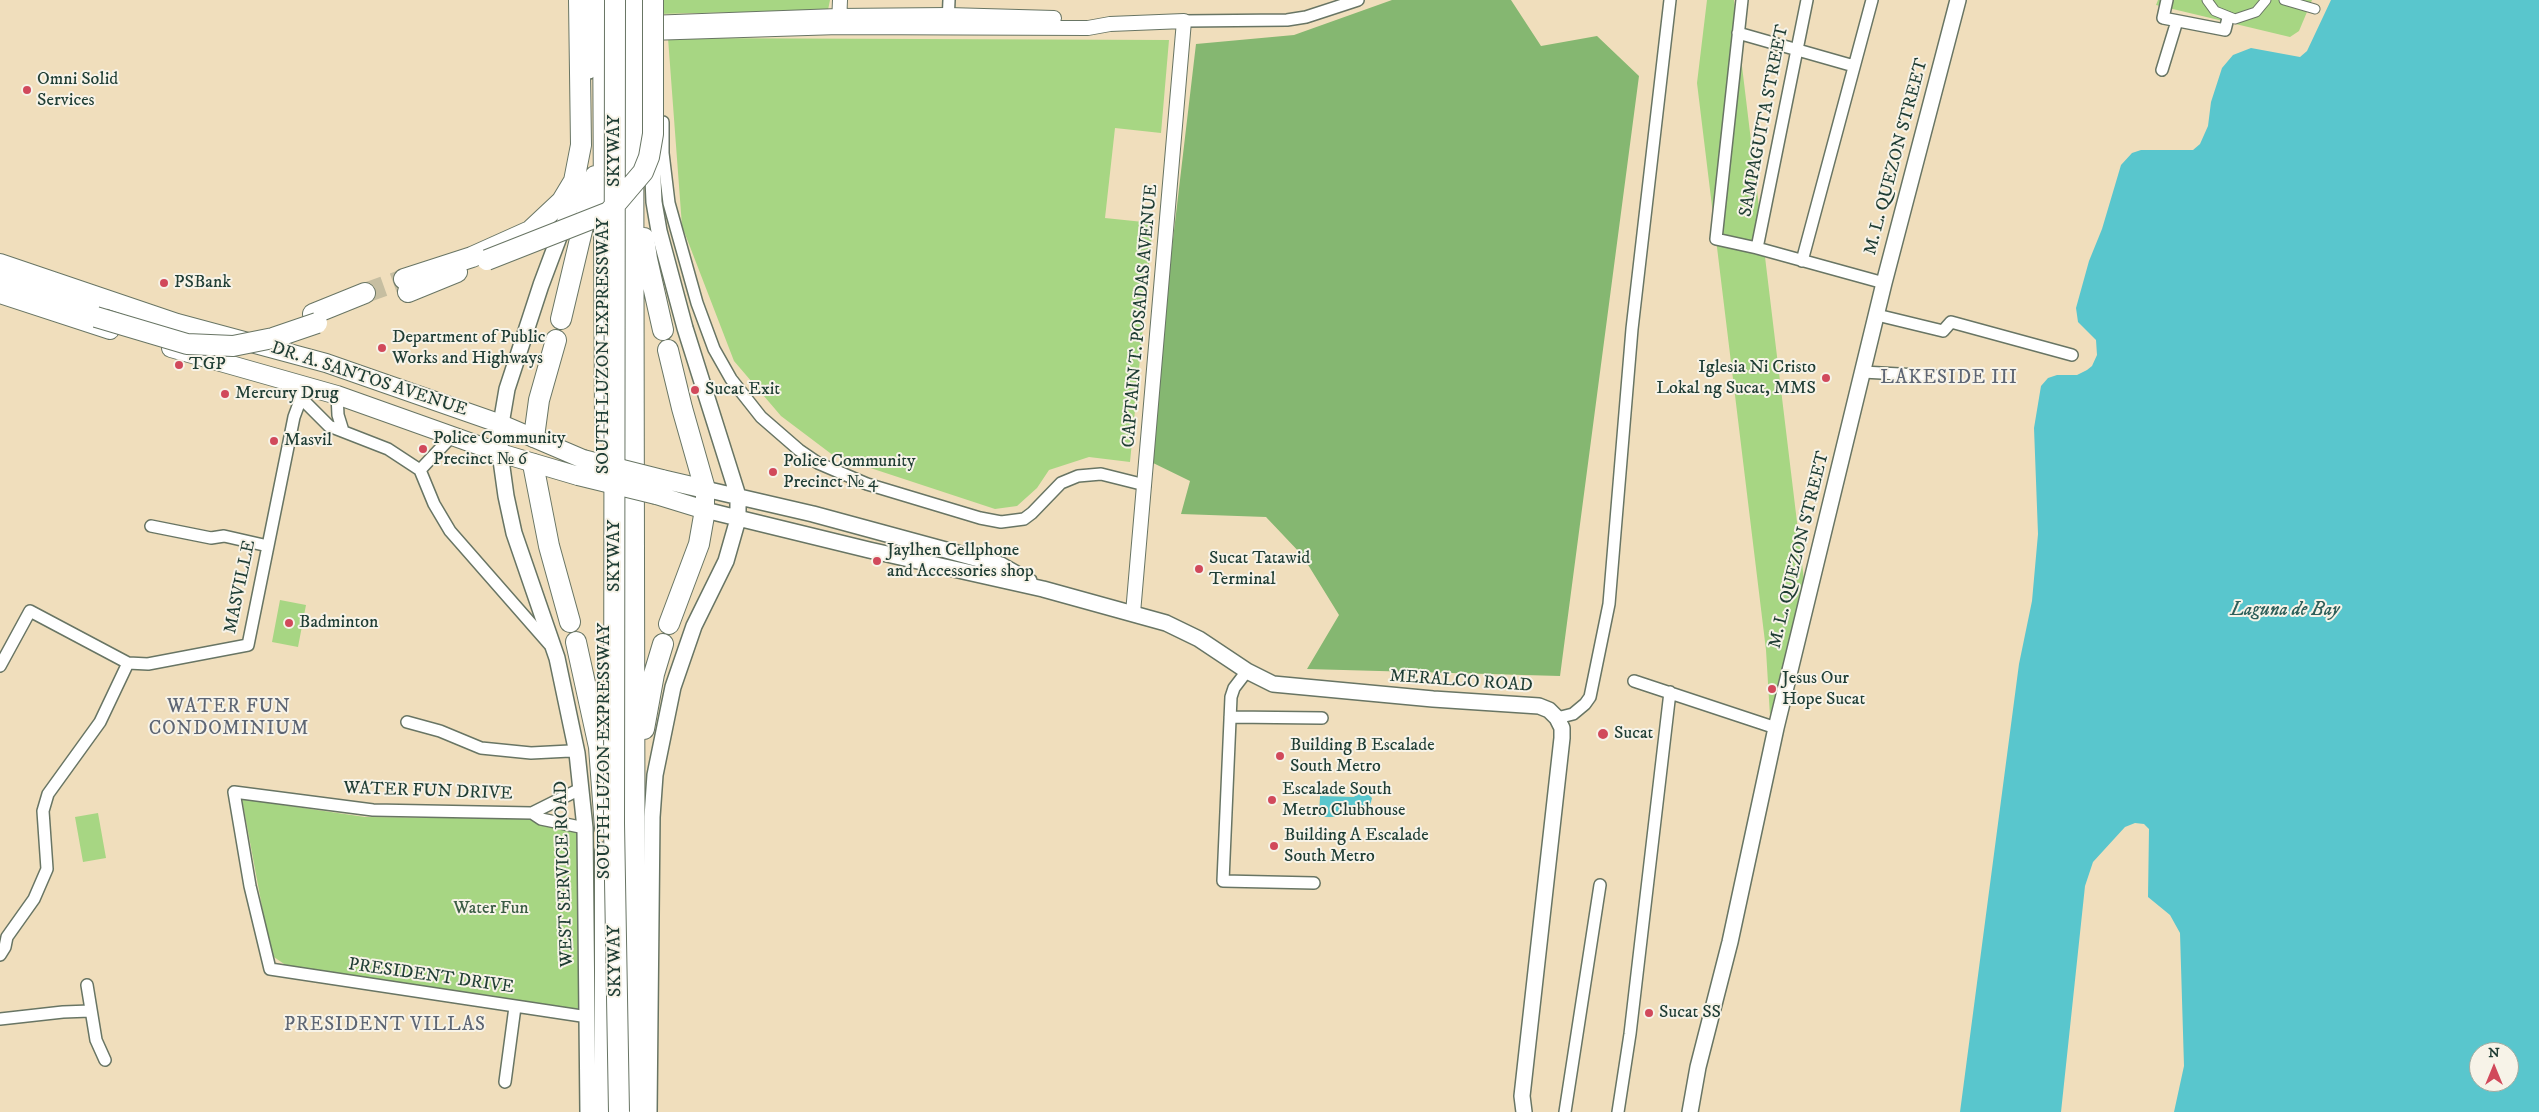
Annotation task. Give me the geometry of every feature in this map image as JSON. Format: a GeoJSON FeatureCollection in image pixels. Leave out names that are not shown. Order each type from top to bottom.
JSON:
{"type":"FeatureCollection","features":[{"type":"Feature","properties":{"kind":"highway"},"geometry":{"type":"LineString","coordinates":[[579,0],[581,145],[574,181],[562,201],[530,231],[406,285],[609,212],[628,191],[643,172],[649,157],[653,134],[653,0]]}},
{"type":"Feature","properties":{"kind":"highway","name":"SOUTH LUZON EXPRESSWAY"},"geometry":{"type":"LineString","coordinates":[[603,0],[595,828],[605,1112]]}},
{"type":"Feature","properties":{"kind":"highway","name":"SKYWAY"},"geometry":{"type":"LineString","coordinates":[[615,0],[614,823],[619,1112]]}},
{"type":"Feature","properties":{"kind":"highway","name":"SKYWAY"},"geometry":{"type":"LineString","coordinates":[[627,0],[626,823],[629,1112]]}},
{"type":"Feature","properties":{"kind":"highway","name":"SOUTH LUZON EXPRESSWAY"},"geometry":{"type":"LineString","coordinates":[[633,0],[635,1112]]}},
{"type":"Feature","properties":{"kind":"highway"},"geometry":{"type":"LineString","coordinates":[[561,319],[594,179],[603,87]]}},
{"type":"Feature","properties":{"kind":"highway"},"geometry":{"type":"LineString","coordinates":[[634,146],[647,259],[663,330]]}},
{"type":"Feature","properties":{"kind":"highway"},"geometry":{"type":"LineString","coordinates":[[0,276],[96,313]]}},
{"type":"Feature","properties":{"kind":"highway"},"geometry":{"type":"LineString","coordinates":[[0,284],[96,313],[187,344],[233,346],[273,338],[367,299]]}},
{"type":"Feature","properties":{"kind":"highway"},"geometry":{"type":"LineString","coordinates":[[534,437],[539,400],[556,340]]}},
{"type":"Feature","properties":{"kind":"highway"},"geometry":{"type":"LineString","coordinates":[[668,350],[705,489]]}},
{"type":"Feature","properties":{"kind":"highway"},"geometry":{"type":"LineString","coordinates":[[533,464],[549,546],[570,622]]}},
{"type":"Feature","properties":{"kind":"highway"},"geometry":{"type":"LineString","coordinates":[[669,624],[699,544],[705,510]]}},
{"type":"Feature","properties":{"kind":"highway"},"geometry":{"type":"LineString","coordinates":[[576,642],[599,747],[595,828]]}},
{"type":"Feature","properties":{"kind":"highway"},"geometry":{"type":"LineString","coordinates":[[635,823],[645,724],[654,674],[663,644]]}},
{"type":"Feature","properties":{"kind":"main road","name":"WEST SERVICE ROAD"},"geometry":{"type":"LineString","coordinates":[[588,1112],[588,1017],[595,828],[582,788],[578,753],[557,658],[514,533],[506,496],[500,453],[501,424],[507,388],[582,174],[589,134],[590,0]]}},
{"type":"Feature","properties":{"kind":"main road"},"geometry":{"type":"LineString","coordinates":[[647,0],[655,28],[649,57],[654,202],[685,328],[738,496],[738,518],[726,561],[694,626],[673,687],[655,775],[652,816],[649,1112]]}},
{"type":"Feature","properties":{"kind":"main road","name":"M. L. QUEZON STREET"},"geometry":{"type":"LineString","coordinates":[[1690,1112],[1698,1067],[1730,942],[1776,728],[1884,283],[1958,0]]}},
{"type":"Feature","properties":{"kind":"main road","name":"DR. A. SANTOS AVENUE"},"geometry":{"type":"LineString","coordinates":[[0,263],[177,323],[326,363],[501,424],[583,459],[659,487],[705,510],[738,518]]}},
{"type":"Feature","properties":{"kind":"main road","name":"DR. A. SANTOS AVENUE"},"geometry":{"type":"LineString","coordinates":[[0,294],[300,391],[337,395],[533,464],[578,476],[659,487],[705,489],[738,496]]}},
{"type":"Feature","properties":{"kind":"main road"},"geometry":{"type":"LineString","coordinates":[[453,435],[464,411]]}},
{"type":"Feature","properties":{"kind":"main road"},"geometry":{"type":"LineString","coordinates":[[533,464],[534,437]]}},
{"type":"Feature","properties":{"kind":"main road"},"geometry":{"type":"LineString","coordinates":[[705,489],[705,510]]}},
{"type":"Feature","properties":{"kind":"main road","name":"MERALCO ROAD"},"geometry":{"type":"LineString","coordinates":[[738,496],[813,514],[1001,565],[1043,588]]}},
{"type":"Feature","properties":{"kind":"main road","name":"MERALCO ROAD"},"geometry":{"type":"LineString","coordinates":[[738,518],[868,550],[1043,588],[1131,613],[1175,627],[1199,639],[1247,671],[1273,684],[1286,687],[1539,706],[1557,718]]}},
{"type":"Feature","properties":{"kind":"main road"},"geometry":{"type":"LineString","coordinates":[[1524,1112],[1522,1096],[1562,738],[1562,728],[1557,718]]}},
{"type":"Feature","properties":{"kind":"street"},"geometry":{"type":"LineString","coordinates":[[839,21],[840,0]]}},
{"type":"Feature","properties":{"kind":"street"},"geometry":{"type":"LineString","coordinates":[[948,21],[949,0]]}},
{"type":"Feature","properties":{"kind":"street"},"geometry":{"type":"LineString","coordinates":[[1141,484],[1101,474],[1078,476],[1061,483],[1032,514],[1024,519],[1001,522],[971,515],[842,474],[800,450],[761,416],[731,379],[714,349],[675,228],[663,153],[655,28],[839,21],[1089,19],[1110,24],[1287,20],[1306,17],[1358,0]]}},
{"type":"Feature","properties":{"kind":"street"},"geometry":{"type":"LineString","coordinates":[[1557,718],[1573,714],[1590,697],[1609,604],[1632,329],[1670,0]]}},
{"type":"Feature","properties":{"kind":"street"},"geometry":{"type":"LineString","coordinates":[[1742,0],[1716,239],[1757,248],[1884,283]]}},
{"type":"Feature","properties":{"kind":"street","name":"SAMPAGUITA STREET"},"geometry":{"type":"LineString","coordinates":[[1757,248],[1807,0]]}},
{"type":"Feature","properties":{"kind":"street"},"geometry":{"type":"LineString","coordinates":[[1802,261],[1872,0]]}},
{"type":"Feature","properties":{"kind":"street"},"geometry":{"type":"LineString","coordinates":[[2168,0],[2163,18],[2225,30],[2228,18]]}},
{"type":"Feature","properties":{"kind":"street"},"geometry":{"type":"LineString","coordinates":[[2207,0],[2215,11],[2228,18],[2250,16],[2266,0]]}},
{"type":"Feature","properties":{"kind":"street"},"geometry":{"type":"LineString","coordinates":[[2284,0],[2315,9]]}},
{"type":"Feature","properties":{"kind":"street","name":"CAPTAIN T. POSADAS AVENUE"},"geometry":{"type":"LineString","coordinates":[[1131,613],[1181,21]]}},
{"type":"Feature","properties":{"kind":"street"},"geometry":{"type":"LineString","coordinates":[[2162,70],[2176,21]]}},
{"type":"Feature","properties":{"kind":"street"},"geometry":{"type":"LineString","coordinates":[[1738,33],[1854,66]]}},
{"type":"Feature","properties":{"kind":"street"},"geometry":{"type":"LineString","coordinates":[[1876,315],[1943,331],[1951,322],[2072,355]]}},
{"type":"Feature","properties":{"kind":"street"},"geometry":{"type":"LineString","coordinates":[[1862,372],[1936,376]]}},
{"type":"Feature","properties":{"kind":"street"},"geometry":{"type":"LineString","coordinates":[[300,391],[329,426],[388,449],[420,470],[434,504],[450,531],[523,612],[549,643],[557,658]]}},
{"type":"Feature","properties":{"kind":"street","name":"MASVILLE"},"geometry":{"type":"LineString","coordinates":[[0,666],[30,611],[128,663],[148,664],[248,645],[300,391]]}},
{"type":"Feature","properties":{"kind":"street"},"geometry":{"type":"LineString","coordinates":[[337,395],[338,416],[343,431]]}},
{"type":"Feature","properties":{"kind":"street"},"geometry":{"type":"LineString","coordinates":[[420,470],[453,435]]}},
{"type":"Feature","properties":{"kind":"street"},"geometry":{"type":"LineString","coordinates":[[151,526],[211,538],[224,536],[268,546]]}},
{"type":"Feature","properties":{"kind":"street"},"geometry":{"type":"LineString","coordinates":[[2,953],[4,936],[34,899],[47,869],[43,811],[48,794],[100,722],[128,663]]}},
{"type":"Feature","properties":{"kind":"street"},"geometry":{"type":"LineString","coordinates":[[1247,671],[1234,688],[1230,717],[1223,881],[1314,883]]}},
{"type":"Feature","properties":{"kind":"street"},"geometry":{"type":"LineString","coordinates":[[1634,681],[1776,728]]}},
{"type":"Feature","properties":{"kind":"street"},"geometry":{"type":"LineString","coordinates":[[1618,1112],[1630,1034],[1670,692]]}},
{"type":"Feature","properties":{"kind":"street"},"geometry":{"type":"LineString","coordinates":[[1230,717],[1322,718]]}},
{"type":"Feature","properties":{"kind":"street"},"geometry":{"type":"LineString","coordinates":[[407,722],[440,731],[481,748],[531,753],[570,751],[578,753]]}},
{"type":"Feature","properties":{"kind":"street","name":"WATER FUN DRIVE"},"geometry":{"type":"LineString","coordinates":[[270,969],[250,886],[234,792],[374,810],[532,813],[582,788]]}},
{"type":"Feature","properties":{"kind":"street","name":"WATER FUN DRIVE"},"geometry":{"type":"LineString","coordinates":[[532,813],[541,819],[595,828]]}},
{"type":"Feature","properties":{"kind":"street"},"geometry":{"type":"LineString","coordinates":[[1565,1112],[1600,885]]}},
{"type":"Feature","properties":{"kind":"street","name":"PRESIDENT DRIVE"},"geometry":{"type":"LineString","coordinates":[[270,969],[588,1017]]}},
{"type":"Feature","properties":{"kind":"street"},"geometry":{"type":"LineString","coordinates":[[87,986],[96,1040],[105,1060]]}},
{"type":"Feature","properties":{"kind":"street"},"geometry":{"type":"LineString","coordinates":[[505,1082],[515,1007]]}},
{"type":"Feature","properties":{"kind":"street"},"geometry":{"type":"LineString","coordinates":[[0,1019],[64,1012],[90,1012]]}},
{"type":"Feature","properties":{"kind":"green space"},"geometry":{"type":"Polygon","coordinates":[[[657,0],[830,0],[828,10],[657,14],[657,0]]]}},
{"type":"Feature","properties":{"kind":"green space"},"geometry":{"type":"Polygon","coordinates":[[[1392,0],[1511,0],[1541,46],[1597,36],[1639,76],[1560,676],[1307,669],[1339,615],[1302,555],[1266,517],[1181,514],[1190,481],[1147,460],[1196,44],[1294,35],[1392,0]]]}},
{"type":"Feature","properties":{"kind":"green space"},"geometry":{"type":"Polygon","coordinates":[[[1707,0],[1734,0],[1804,580],[1770,716],[1766,650],[1697,83],[1707,0]]]}},
{"type":"Feature","properties":{"kind":"green space"},"geometry":{"type":"Polygon","coordinates":[[[2158,0],[2312,0],[2299,31],[2290,37],[2156,5],[2158,0]]]}},
{"type":"Feature","properties":{"kind":"green space"},"geometry":{"type":"Polygon","coordinates":[[[668,38],[1169,40],[1161,133],[1115,128],[1105,218],[1153,223],[1130,462],[1089,457],[1049,470],[1037,488],[1017,506],[995,509],[834,456],[781,416],[734,361],[682,226],[668,38]]]}},
{"type":"Feature","properties":{"kind":"green space","name":"Badminton"},"geometry":{"type":"Polygon","coordinates":[[[280,600],[306,605],[298,647],[272,642],[280,600]]]}},
{"type":"Feature","properties":{"kind":"green space","name":"Water Fun"},"geometry":{"type":"Polygon","coordinates":[[[242,799],[365,817],[540,819],[583,833],[580,1012],[287,966],[271,955],[242,799]]]}},
{"type":"Feature","properties":{"kind":"green space"},"geometry":{"type":"Polygon","coordinates":[[[98,813],[106,858],[83,862],[75,817],[98,813]]]}},
{"type":"Feature","properties":{"kind":"water","name":"Laguna de Bay"},"geometry":{"type":"Polygon","coordinates":[[[2331,0],[2539,0],[2539,1112],[2174,1112],[2184,1066],[2180,933],[2170,915],[2148,897],[2149,829],[2144,824],[2135,823],[2125,827],[2093,862],[2085,886],[2061,1112],[1960,1112],[2019,664],[2032,601],[2038,534],[2034,428],[2041,386],[2048,378],[2057,375],[2077,375],[2087,370],[2092,366],[2097,355],[2096,340],[2078,322],[2076,308],[2089,261],[2102,229],[2121,165],[2132,153],[2141,150],[2193,150],[2200,144],[2208,126],[2211,102],[2222,68],[2233,55],[2251,48],[2300,57],[2307,51],[2331,0]]]}},
{"type":"Feature","properties":{"kind":"water"},"geometry":{"type":"Polygon","coordinates":[[[1357,794],[1369,795],[1372,798],[1370,806],[1361,806],[1360,815],[1335,814],[1335,817],[1319,817],[1320,796],[1354,797],[1357,794]]]}},
{"type":"Feature","properties":{"kind":"tunnel"},"geometry":{"type":"LineString","coordinates":[[365,293],[404,279]]}},
{"type":"Feature","properties":{"kind":"place","name":"Omni Solid Services"},"geometry":{"type":"Point","coordinates":[27,90]}},
{"type":"Feature","properties":{"kind":"place","name":"PSBank"},"geometry":{"type":"Point","coordinates":[164,283]}},
{"type":"Feature","properties":{"kind":"place","name":"Department of Public Works and Highways"},"geometry":{"type":"Point","coordinates":[382,348]}},
{"type":"Feature","properties":{"kind":"place","name":"TGP"},"geometry":{"type":"Point","coordinates":[179,365]}},
{"type":"Feature","properties":{"kind":"place","name":"Iglesia Ni Cristo Lokal ng Sucat, MMS"},"geometry":{"type":"Point","coordinates":[1826,378]}},
{"type":"Feature","properties":{"kind":"place","name":"Sucat Exit"},"geometry":{"type":"Point","coordinates":[695,390]}},
{"type":"Feature","properties":{"kind":"place","name":"Mercury Drug"},"geometry":{"type":"Point","coordinates":[225,394]}},
{"type":"Feature","properties":{"kind":"place","name":"Masvil"},"geometry":{"type":"Point","coordinates":[274,441]}},
{"type":"Feature","properties":{"kind":"place","name":"Police Community Precinct № 6"},"geometry":{"type":"Point","coordinates":[423,449]}},
{"type":"Feature","properties":{"kind":"place","name":"Police Community Precinct № 4"},"geometry":{"type":"Point","coordinates":[773,472]}},
{"type":"Feature","properties":{"kind":"place","name":"Jaylhen Cellphone and Accessories shop"},"geometry":{"type":"Point","coordinates":[877,561]}},
{"type":"Feature","properties":{"kind":"place","name":"Sucat Tatawid Terminal"},"geometry":{"type":"Point","coordinates":[1199,569]}},
{"type":"Feature","properties":{"kind":"place","name":"Badminton"},"geometry":{"type":"Point","coordinates":[289,623]}},
{"type":"Feature","properties":{"kind":"place","name":"Jesus Our Hope Sucat"},"geometry":{"type":"Point","coordinates":[1772,689]}},
{"type":"Feature","properties":{"kind":"place","name":"Sucat"},"geometry":{"type":"Point","coordinates":[1603,734]}},
{"type":"Feature","properties":{"kind":"place","name":"Building B Escalade South Metro"},"geometry":{"type":"Point","coordinates":[1280,756]}},
{"type":"Feature","properties":{"kind":"place","name":"Escalade South Metro Clubhouse"},"geometry":{"type":"Point","coordinates":[1272,800]}},
{"type":"Feature","properties":{"kind":"place","name":"Building A Escalade South Metro"},"geometry":{"type":"Point","coordinates":[1274,846]}},
{"type":"Feature","properties":{"kind":"place","name":"Sucat SS"},"geometry":{"type":"Point","coordinates":[1649,1013]}},
{"type":"Feature","properties":{"kind":"district","name":"LAKESIDE III"},"geometry":{"type":"Point","coordinates":[1949,379]}},
{"type":"Feature","properties":{"kind":"district","name":"WATER FUN CONDOMINIUM"},"geometry":{"type":"Point","coordinates":[229,719]}},
{"type":"Feature","properties":{"kind":"district","name":"PRESIDENT VILLAS"},"geometry":{"type":"Point","coordinates":[385,1026]}}]}
